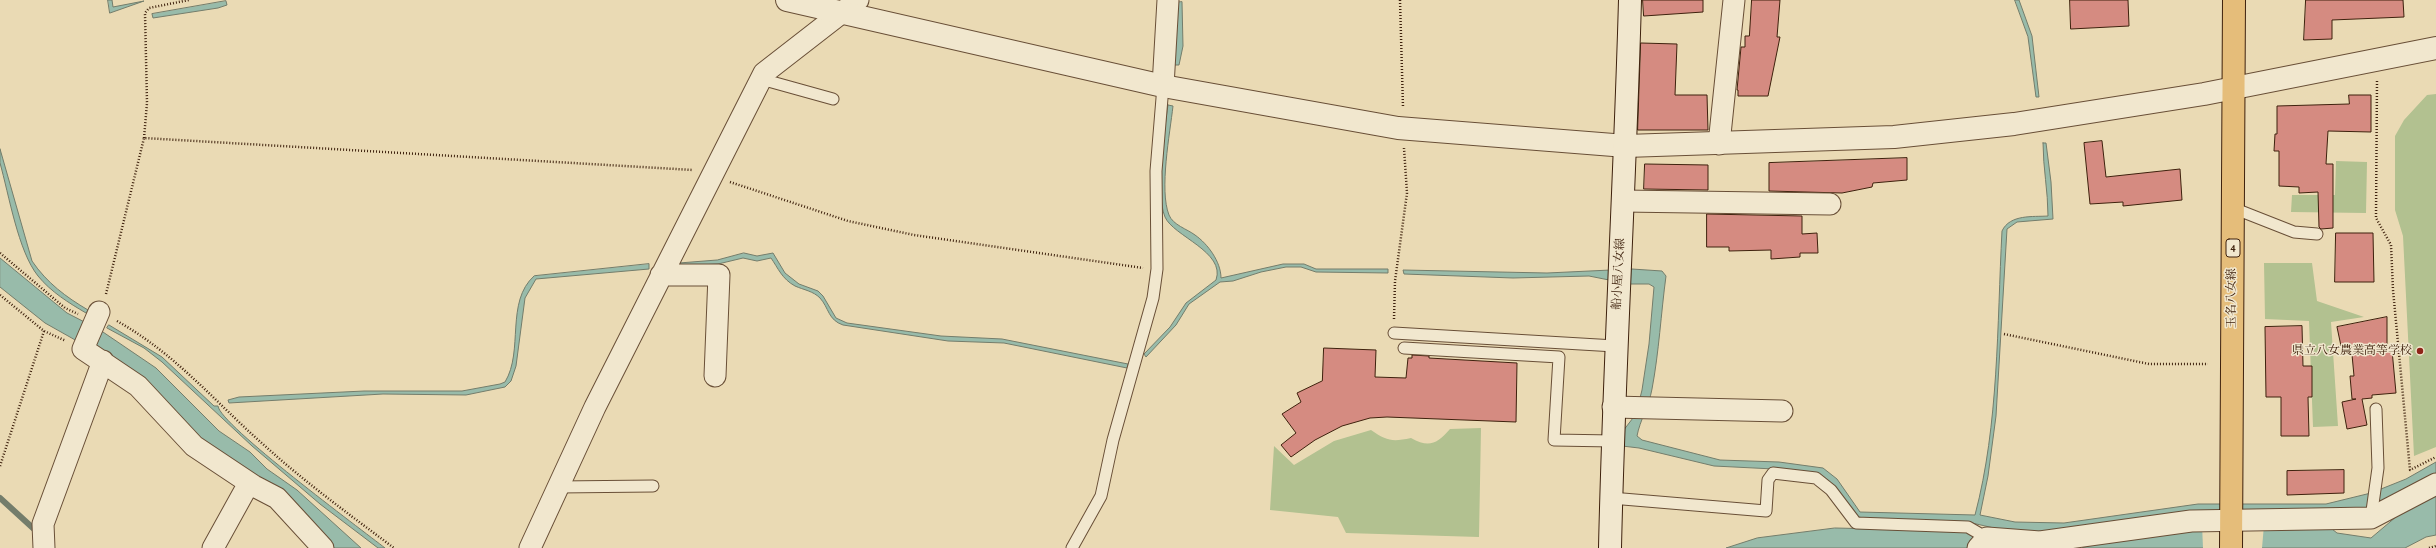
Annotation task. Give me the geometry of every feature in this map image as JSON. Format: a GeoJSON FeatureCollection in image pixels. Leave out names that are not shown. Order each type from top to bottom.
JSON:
{"type":"FeatureCollection","features":[{"type":"Feature","properties":{"kind":"main road","name":"玉名八女線"},"geometry":{"type":"LineString","coordinates":[[2231,548],[2234,0]]}},
{"type":"Feature","properties":{"kind":"street"},"geometry":{"type":"LineString","coordinates":[[787,0],[851,6],[1163,86],[1403,128],[1626,146],[1806,142],[1917,135],[2014,124],[2233,88],[2436,48]]}},
{"type":"Feature","properties":{"kind":"street"},"geometry":{"type":"LineString","coordinates":[[1163,86],[1168,0]]}},
{"type":"Feature","properties":{"kind":"street","name":"船小屋八女線"},"geometry":{"type":"LineString","coordinates":[[1610,548],[1613,441],[1631,408],[1615,346],[1626,146],[1630,0]]}},
{"type":"Feature","properties":{"kind":"street"},"geometry":{"type":"LineString","coordinates":[[1719,144],[1734,0]]}},
{"type":"Feature","properties":{"kind":"street"},"geometry":{"type":"LineString","coordinates":[[530,548],[595,407],[710,176],[761,79],[764,74],[812,34],[851,6]]}},
{"type":"Feature","properties":{"kind":"street"},"geometry":{"type":"LineString","coordinates":[[1623,201],[1830,204]]}},
{"type":"Feature","properties":{"kind":"street"},"geometry":{"type":"LineString","coordinates":[[661,275],[719,275],[715,376]]}},
{"type":"Feature","properties":{"kind":"street"},"geometry":{"type":"LineString","coordinates":[[95,320],[83,347],[138,386],[194,446],[249,483],[277,498],[324,548]]}},
{"type":"Feature","properties":{"kind":"street"},"geometry":{"type":"LineString","coordinates":[[43,546],[43,524],[103,361]]}},
{"type":"Feature","properties":{"kind":"street"},"geometry":{"type":"LineString","coordinates":[[1631,408],[1782,411]]}},
{"type":"Feature","properties":{"kind":"street"},"geometry":{"type":"LineString","coordinates":[[213,548],[249,483]]}},
{"type":"Feature","properties":{"kind":"street"},"geometry":{"type":"LineString","coordinates":[[1983,542],[2040,542],[2191,521],[2232,522],[2371,518],[2436,484]]}},
{"type":"Feature","properties":{"kind":"lane"},"geometry":{"type":"LineString","coordinates":[[761,79],[833,99]]}},
{"type":"Feature","properties":{"kind":"lane"},"geometry":{"type":"LineString","coordinates":[[1072,548],[1101,496],[1113,440],[1154,298],[1157,269],[1156,171],[1163,86]]}},
{"type":"Feature","properties":{"kind":"lane"},"geometry":{"type":"LineString","coordinates":[[2233,208],[2294,232],[2317,234]]}},
{"type":"Feature","properties":{"kind":"lane"},"geometry":{"type":"LineString","coordinates":[[1394,333],[1615,346]]}},
{"type":"Feature","properties":{"kind":"lane"},"geometry":{"type":"LineString","coordinates":[[1404,348],[1559,357],[1554,440],[1613,441]]}},
{"type":"Feature","properties":{"kind":"lane"},"geometry":{"type":"LineString","coordinates":[[2371,518],[2378,468],[2376,409]]}},
{"type":"Feature","properties":{"kind":"lane"},"geometry":{"type":"LineString","coordinates":[[1611,498],[1766,511],[1768,480],[1773,473],[1816,478],[1831,490],[1856,523],[1968,527],[1983,542]]}},
{"type":"Feature","properties":{"kind":"lane"},"geometry":{"type":"LineString","coordinates":[[558,488],[653,486]]}},
{"type":"Feature","properties":{"kind":"path"},"geometry":{"type":"LineString","coordinates":[[95,320],[105,297],[144,138],[147,103],[145,13],[149,8],[189,0]]}},
{"type":"Feature","properties":{"kind":"path"},"geometry":{"type":"LineString","coordinates":[[1394,333],[1395,281],[1406,193],[1400,0]]}},
{"type":"Feature","properties":{"kind":"path"},"geometry":{"type":"LineString","coordinates":[[2377,78],[2376,218],[2391,244],[2394,306],[2410,470],[2436,457]]}},
{"type":"Feature","properties":{"kind":"path"},"geometry":{"type":"LineString","coordinates":[[144,138],[700,170],[710,176],[848,221],[914,235],[1157,269]]}},
{"type":"Feature","properties":{"kind":"path"},"geometry":{"type":"LineString","coordinates":[[0,252],[65,308],[143,336],[185,369],[264,446],[394,548]]}},
{"type":"Feature","properties":{"kind":"path"},"geometry":{"type":"LineString","coordinates":[[0,295],[44,331],[83,347]]}},
{"type":"Feature","properties":{"kind":"path"},"geometry":{"type":"LineString","coordinates":[[0,466],[44,331]]}},
{"type":"Feature","properties":{"kind":"path"},"geometry":{"type":"LineString","coordinates":[[2004,334],[2149,364],[2208,364]]}},
{"type":"Feature","properties":{"kind":"path"},"geometry":{"type":"LineString","coordinates":[[2429,548],[2436,546]]}},
{"type":"Feature","properties":{"kind":"green space","name":"県立八女農業高等学校"},"geometry":{"type":"Polygon","coordinates":[[[2436,94],[2436,447],[2414,456],[2403,236],[2395,210],[2395,136],[2404,120],[2427,95],[2436,94]]]}},
{"type":"Feature","properties":{"kind":"green space"},"geometry":{"type":"Polygon","coordinates":[[[2336,161],[2367,162],[2366,213],[2291,212],[2292,195],[2335,195],[2336,161]]]}},
{"type":"Feature","properties":{"kind":"green space"},"geometry":{"type":"Polygon","coordinates":[[[2264,263],[2312,263],[2317,301],[2364,317],[2331,322],[2338,426],[2313,427],[2309,321],[2265,319],[2264,263]]]}},
{"type":"Feature","properties":{"kind":"green space"},"geometry":{"type":"Polygon","coordinates":[[[1481,428],[1479,537],[1346,533],[1338,517],[1270,510],[1274,446],[1294,465],[1334,441],[1371,430],[1390,440],[1411,438],[1428,444],[1437,441],[1450,429],[1481,428]]]}},
{"type":"Feature","properties":{"kind":"shaded area"},"geometry":{"type":"Polygon","coordinates":[[[108,0],[112,0],[113,7],[144,1],[110,13],[108,0]]]}},
{"type":"Feature","properties":{"kind":"shaded area"},"geometry":{"type":"Polygon","coordinates":[[[2015,0],[2019,0],[2032,36],[2039,97],[2036,97],[2028,37],[2015,0]]]}},
{"type":"Feature","properties":{"kind":"shaded area"},"geometry":{"type":"Polygon","coordinates":[[[226,1],[227,5],[218,8],[153,18],[152,14],[226,1]]]}},
{"type":"Feature","properties":{"kind":"shaded area"},"geometry":{"type":"Polygon","coordinates":[[[1182,2],[1183,46],[1179,65],[1174,65],[1174,3],[1182,2]]]}},
{"type":"Feature","properties":{"kind":"shaded area"},"geometry":{"type":"Polygon","coordinates":[[[1168,105],[1173,106],[1165,177],[1166,204],[1169,215],[1174,222],[1205,243],[1219,266],[1221,278],[1283,264],[1304,264],[1316,269],[1388,269],[1388,273],[1316,272],[1301,267],[1286,267],[1261,272],[1233,281],[1220,282],[1189,304],[1176,325],[1146,357],[1144,354],[1170,327],[1186,303],[1216,280],[1217,270],[1213,261],[1206,253],[1170,224],[1165,217],[1162,206],[1160,178],[1168,105]]]}},
{"type":"Feature","properties":{"kind":"shaded area"},"geometry":{"type":"Polygon","coordinates":[[[2043,143],[2046,143],[2051,182],[2053,219],[2017,222],[2007,229],[1996,416],[1988,476],[1980,515],[2015,522],[2064,523],[2198,504],[2326,504],[2371,493],[2406,479],[2436,462],[2436,475],[2375,507],[2342,514],[2059,534],[2016,533],[1972,523],[1863,518],[1855,516],[1830,483],[1774,469],[1714,466],[1639,448],[1622,446],[1623,431],[1636,414],[1642,390],[1649,344],[1654,287],[1649,284],[1629,284],[1589,276],[1513,278],[1404,274],[1403,270],[1547,273],[1632,269],[1662,271],[1666,276],[1651,395],[1637,436],[1642,440],[1720,460],[1779,462],[1823,468],[1837,479],[1860,512],[1975,515],[1983,481],[1993,410],[1998,338],[2002,231],[2010,222],[2016,219],[2048,216],[2043,143]]]}},
{"type":"Feature","properties":{"kind":"shaded area"},"geometry":{"type":"Polygon","coordinates":[[[0,149],[32,261],[57,289],[88,310],[86,313],[54,292],[38,276],[31,265],[15,222],[0,163],[0,149]]]}},
{"type":"Feature","properties":{"kind":"shaded area"},"geometry":{"type":"Polygon","coordinates":[[[744,253],[757,256],[773,253],[785,273],[799,284],[818,291],[823,296],[836,318],[847,323],[941,336],[1002,339],[1128,364],[1127,368],[1004,343],[948,341],[843,325],[834,320],[820,298],[811,292],[795,286],[787,280],[771,258],[757,261],[743,258],[718,264],[680,266],[679,263],[717,260],[744,253]]]}},
{"type":"Feature","properties":{"kind":"shaded area"},"geometry":{"type":"Polygon","coordinates":[[[0,258],[67,313],[100,330],[156,368],[219,431],[250,452],[267,469],[297,490],[361,548],[331,548],[203,446],[77,341],[45,323],[0,287],[0,258]]]}},
{"type":"Feature","properties":{"kind":"shaded area"},"geometry":{"type":"Polygon","coordinates":[[[649,264],[649,269],[536,279],[525,298],[516,366],[511,381],[505,387],[466,395],[383,394],[229,403],[228,400],[239,397],[364,391],[462,391],[500,384],[505,382],[511,370],[517,313],[520,299],[525,287],[534,276],[649,264]]]}},
{"type":"Feature","properties":{"kind":"shaded area"},"geometry":{"type":"Polygon","coordinates":[[[109,325],[162,357],[214,406],[218,406],[225,417],[266,455],[385,548],[378,548],[320,504],[252,446],[162,362],[144,348],[107,328],[109,325]]]}},
{"type":"Feature","properties":{"kind":"shaded area"},"geometry":{"type":"Polygon","coordinates":[[[2436,493],[2436,535],[2426,537],[2405,548],[2082,548],[2103,541],[2197,526],[2332,529],[2337,533],[2371,538],[2403,511],[2436,493]]]}},
{"type":"Feature","properties":{"kind":"shaded area"},"geometry":{"type":"Polygon","coordinates":[[[1835,528],[1965,531],[1989,548],[1726,548],[1757,538],[1835,528]]]}},
{"type":"Feature","properties":{"kind":"pier"},"geometry":{"type":"Polygon","coordinates":[[[2202,524],[2264,525],[2262,548],[2203,548],[2202,524]]]}},
{"type":"Feature","properties":{"kind":"building"},"geometry":{"type":"Polygon","coordinates":[[[1643,0],[1703,0],[1703,12],[1644,16],[1643,0]]]}},
{"type":"Feature","properties":{"kind":"building"},"geometry":{"type":"Polygon","coordinates":[[[1752,0],[1780,0],[1777,37],[1780,37],[1768,96],[1738,96],[1737,90],[1741,47],[1745,47],[1745,36],[1749,36],[1752,0]]]}},
{"type":"Feature","properties":{"kind":"building"},"geometry":{"type":"Polygon","coordinates":[[[2070,0],[2128,0],[2129,26],[2071,29],[2070,0]]]}},
{"type":"Feature","properties":{"kind":"building"},"geometry":{"type":"Polygon","coordinates":[[[2306,0],[2403,0],[2404,17],[2332,20],[2332,39],[2304,40],[2306,0]]]}},
{"type":"Feature","properties":{"kind":"building"},"geometry":{"type":"Polygon","coordinates":[[[1641,43],[1677,44],[1675,95],[1707,95],[1708,130],[1638,130],[1641,43]]]}},
{"type":"Feature","properties":{"kind":"building"},"geometry":{"type":"Polygon","coordinates":[[[2349,95],[2371,95],[2371,132],[2328,131],[2326,164],[2333,164],[2333,228],[2321,229],[2319,227],[2318,192],[2299,193],[2299,187],[2279,186],[2279,151],[2274,151],[2275,134],[2277,134],[2277,106],[2349,104],[2349,95]]]}},
{"type":"Feature","properties":{"kind":"building"},"geometry":{"type":"Polygon","coordinates":[[[2102,141],[2106,177],[2180,169],[2182,200],[2123,206],[2123,202],[2090,204],[2084,143],[2102,141]]]}},
{"type":"Feature","properties":{"kind":"building"},"geometry":{"type":"Polygon","coordinates":[[[1907,158],[1907,180],[1873,183],[1872,187],[1842,193],[1769,191],[1769,163],[1907,158]]]}},
{"type":"Feature","properties":{"kind":"building"},"geometry":{"type":"Polygon","coordinates":[[[1645,164],[1708,165],[1708,190],[1644,189],[1645,164]]]}},
{"type":"Feature","properties":{"kind":"building"},"geometry":{"type":"Polygon","coordinates":[[[1707,214],[1802,216],[1802,234],[1817,233],[1818,253],[1800,253],[1800,257],[1771,259],[1771,250],[1729,251],[1729,247],[1707,247],[1707,214]]]}},
{"type":"Feature","properties":{"kind":"building"},"geometry":{"type":"Polygon","coordinates":[[[2336,233],[2373,233],[2374,282],[2335,282],[2336,233]]]}},
{"type":"Feature","properties":{"kind":"building"},"geometry":{"type":"Polygon","coordinates":[[[2387,317],[2387,351],[2392,350],[2396,393],[2372,395],[2372,398],[2362,399],[2367,425],[2347,429],[2342,402],[2356,399],[2352,399],[2350,376],[2354,376],[2351,344],[2341,346],[2337,327],[2387,317]]]}},
{"type":"Feature","properties":{"kind":"building"},"geometry":{"type":"Polygon","coordinates":[[[2302,326],[2303,366],[2312,366],[2312,397],[2308,397],[2309,436],[2281,436],[2281,397],[2266,397],[2265,327],[2302,326]]]}},
{"type":"Feature","properties":{"kind":"building"},"geometry":{"type":"Polygon","coordinates":[[[1324,348],[1376,350],[1375,377],[1406,378],[1408,358],[1412,358],[1412,355],[1429,356],[1429,358],[1517,363],[1516,422],[1387,417],[1370,418],[1342,426],[1315,440],[1291,457],[1281,445],[1296,433],[1282,414],[1301,402],[1297,393],[1322,381],[1324,348]]]}},
{"type":"Feature","properties":{"kind":"building"},"geometry":{"type":"Polygon","coordinates":[[[2344,470],[2344,493],[2287,495],[2287,471],[2344,470]]]}},
{"type":"Feature","properties":{"kind":"waterway"},"geometry":{"type":"LineString","coordinates":[[0,498],[34,529]]}},
{"type":"Feature","properties":{"kind":"place","name":"県立八女農業高等学校"},"geometry":{"type":"Point","coordinates":[2420,351]}}]}
